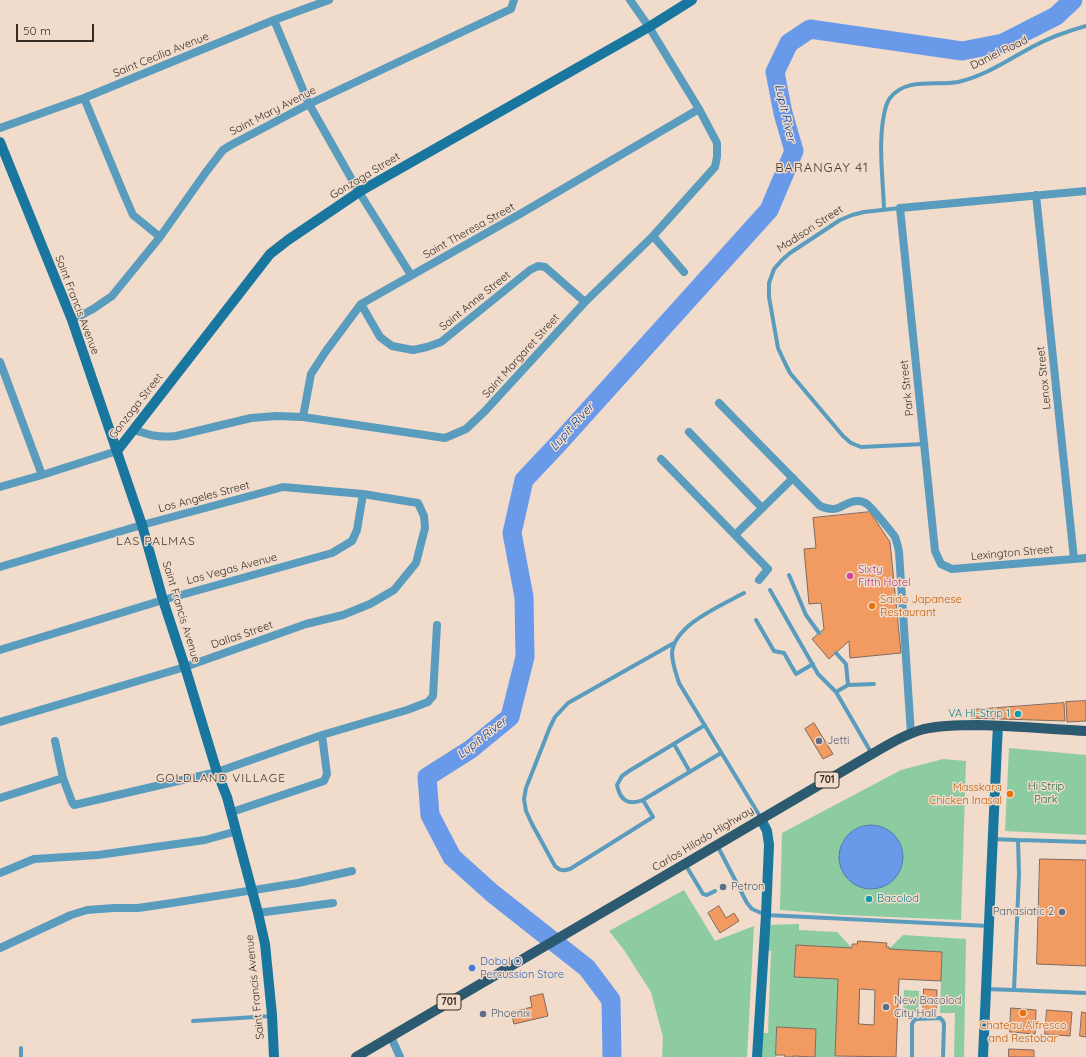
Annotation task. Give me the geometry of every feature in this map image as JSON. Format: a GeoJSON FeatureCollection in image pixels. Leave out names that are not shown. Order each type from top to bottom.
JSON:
{"type":"FeatureCollection","features":[{"type":"Feature","properties":{"kind":"main road","name":"Carlos Hilado Highway"},"geometry":{"type":"LineString","coordinates":[[356,1057],[872,754],[911,734],[938,727],[967,725],[1086,731]]}},
{"type":"Feature","properties":{"kind":"street","name":"Saint Cecilia Avenue"},"geometry":{"type":"LineString","coordinates":[[0,128],[84,98],[274,20],[329,0]]}},
{"type":"Feature","properties":{"kind":"street","name":"Saint Mary Avenue"},"geometry":{"type":"LineString","coordinates":[[72,320],[93,309],[112,296],[160,237],[223,150],[309,104],[511,9],[514,0]]}},
{"type":"Feature","properties":{"kind":"street","name":"Saint Margaret Street"},"geometry":{"type":"LineString","coordinates":[[134,430],[164,438],[251,418],[276,416],[303,417],[445,438],[466,429],[485,411],[585,302],[653,236],[715,167],[717,143],[699,109],[649,27],[630,0]]}},
{"type":"Feature","properties":{"kind":"street","name":"Gonzaga Street"},"geometry":{"type":"LineString","coordinates":[[117,451],[270,254],[359,192],[649,27],[692,0]]}},
{"type":"Feature","properties":{"kind":"street"},"geometry":{"type":"LineString","coordinates":[[274,20],[309,104],[359,192],[411,275]]}},
{"type":"Feature","properties":{"kind":"street"},"geometry":{"type":"LineString","coordinates":[[84,98],[133,214],[160,237]]}},
{"type":"Feature","properties":{"kind":"street","name":"Saint Theresa Street"},"geometry":{"type":"LineString","coordinates":[[303,417],[311,374],[361,304],[520,214],[699,109]]}},
{"type":"Feature","properties":{"kind":"street","name":"Saint Francis Avenue"},"geometry":{"type":"LineString","coordinates":[[0,142],[72,320],[142,525],[163,600],[217,772],[228,797],[265,944],[272,1016],[274,1057]]}},
{"type":"Feature","properties":{"kind":"street","name":"Madison Street"},"geometry":{"type":"LineString","coordinates":[[900,208],[1086,191]]}},
{"type":"Feature","properties":{"kind":"street","name":"Lenox Street"},"geometry":{"type":"LineString","coordinates":[[1036,195],[1074,559]]}},
{"type":"Feature","properties":{"kind":"street","name":"Park Street"},"geometry":{"type":"LineString","coordinates":[[900,208],[935,550],[941,564]]}},
{"type":"Feature","properties":{"kind":"street"},"geometry":{"type":"LineString","coordinates":[[653,236],[684,272]]}},
{"type":"Feature","properties":{"kind":"street","name":"Saint Anne Street"},"geometry":{"type":"LineString","coordinates":[[361,304],[380,337],[392,346],[413,350],[441,342],[530,270],[538,266],[545,267],[585,302]]}},
{"type":"Feature","properties":{"kind":"street"},"geometry":{"type":"LineString","coordinates":[[0,362],[42,475]]}},
{"type":"Feature","properties":{"kind":"street"},"geometry":{"type":"LineString","coordinates":[[719,403],[820,506],[828,509],[836,509],[860,500],[868,504],[894,537],[898,552],[911,734]]}},
{"type":"Feature","properties":{"kind":"street"},"geometry":{"type":"LineString","coordinates":[[689,432],[762,508]]}},
{"type":"Feature","properties":{"kind":"street"},"geometry":{"type":"LineString","coordinates":[[0,487],[117,451]]}},
{"type":"Feature","properties":{"kind":"street"},"geometry":{"type":"LineString","coordinates":[[661,459],[768,570],[759,580]]}},
{"type":"Feature","properties":{"kind":"street"},"geometry":{"type":"LineString","coordinates":[[735,535],[792,478]]}},
{"type":"Feature","properties":{"kind":"street","name":"Los Angeles Street"},"geometry":{"type":"LineString","coordinates":[[0,567],[142,525],[283,487],[363,494],[418,503]]}},
{"type":"Feature","properties":{"kind":"street","name":"Las Vegas Avenue"},"geometry":{"type":"LineString","coordinates":[[0,650],[163,600],[332,553],[352,541],[357,530],[363,494]]}},
{"type":"Feature","properties":{"kind":"street","name":"Dallas Street"},"geometry":{"type":"LineString","coordinates":[[0,722],[185,667],[306,624],[343,615],[370,604],[394,590],[416,563],[425,528],[424,516],[418,503]]}},
{"type":"Feature","properties":{"kind":"street","name":"Lexington Street"},"geometry":{"type":"LineString","coordinates":[[941,564],[952,569],[1086,558]]}},
{"type":"Feature","properties":{"kind":"street"},"geometry":{"type":"LineString","coordinates":[[55,740],[63,778],[74,805],[217,772],[322,735],[407,710],[428,702],[433,696],[437,625]]}},
{"type":"Feature","properties":{"kind":"street"},"geometry":{"type":"LineString","coordinates":[[983,1057],[998,726]]}},
{"type":"Feature","properties":{"kind":"street"},"geometry":{"type":"LineString","coordinates":[[232,812],[324,781],[327,774],[322,735]]}},
{"type":"Feature","properties":{"kind":"street"},"geometry":{"type":"LineString","coordinates":[[0,798],[63,778]]}},
{"type":"Feature","properties":{"kind":"street"},"geometry":{"type":"LineString","coordinates":[[757,1057],[769,846],[767,831],[761,819]]}},
{"type":"Feature","properties":{"kind":"street"},"geometry":{"type":"LineString","coordinates":[[0,873],[34,859],[98,855],[205,840],[237,831]]}},
{"type":"Feature","properties":{"kind":"street"},"geometry":{"type":"LineString","coordinates":[[0,948],[71,915],[87,910],[138,908],[298,883],[352,871]]}},
{"type":"Feature","properties":{"kind":"street"},"geometry":{"type":"LineString","coordinates":[[258,913],[333,903]]}},
{"type":"Feature","properties":{"kind":"street"},"geometry":{"type":"LineString","coordinates":[[391,1037],[400,1057]]}},
{"type":"Feature","properties":{"kind":"lane","name":"Daniel Road"},"geometry":{"type":"LineString","coordinates":[[884,209],[881,137],[889,98],[899,90],[910,85],[958,82],[972,77],[998,66],[1034,46],[1072,30],[1086,26]]}},
{"type":"Feature","properties":{"kind":"lane","name":"Madison Street"},"geometry":{"type":"LineString","coordinates":[[900,208],[884,209],[852,215],[840,220],[790,253],[774,269],[769,283],[768,297],[778,348],[784,362],[790,373],[843,436],[851,443],[862,447],[924,444]]}},
{"type":"Feature","properties":{"kind":"lane"},"geometry":{"type":"LineString","coordinates":[[789,575],[806,615],[819,633]]}},
{"type":"Feature","properties":{"kind":"lane"},"geometry":{"type":"LineString","coordinates":[[770,590],[818,674],[836,692],[872,754]]}},
{"type":"Feature","properties":{"kind":"lane"},"geometry":{"type":"LineString","coordinates":[[744,594],[695,620],[679,634],[674,643],[672,653],[674,667],[679,683],[761,819]]}},
{"type":"Feature","properties":{"kind":"lane"},"geometry":{"type":"LineString","coordinates":[[756,620],[774,651],[784,653],[796,674],[813,664]]}},
{"type":"Feature","properties":{"kind":"lane"},"geometry":{"type":"LineString","coordinates":[[642,800],[653,817],[570,869],[562,871],[558,870],[555,866],[532,824],[526,811],[524,799],[526,788],[550,727],[560,710],[571,700],[674,643]]}},
{"type":"Feature","properties":{"kind":"lane"},"geometry":{"type":"LineString","coordinates":[[836,653],[846,664],[848,685]]}},
{"type":"Feature","properties":{"kind":"lane"},"geometry":{"type":"LineString","coordinates":[[836,692],[848,685],[874,684]]}},
{"type":"Feature","properties":{"kind":"lane"},"geometry":{"type":"LineString","coordinates":[[704,725],[622,776],[617,785],[618,792],[624,799],[635,803],[690,772],[721,752]]}},
{"type":"Feature","properties":{"kind":"lane"},"geometry":{"type":"LineString","coordinates":[[674,744],[690,772]]}},
{"type":"Feature","properties":{"kind":"lane"},"geometry":{"type":"LineString","coordinates":[[992,838],[1086,842]]}},
{"type":"Feature","properties":{"kind":"lane"},"geometry":{"type":"LineString","coordinates":[[1014,990],[1019,874],[1018,840]]}},
{"type":"Feature","properties":{"kind":"lane"},"geometry":{"type":"LineString","coordinates":[[717,845],[752,909],[766,915],[989,926]]}},
{"type":"Feature","properties":{"kind":"lane"},"geometry":{"type":"LineString","coordinates":[[685,864],[703,894],[706,895],[715,891]]}},
{"type":"Feature","properties":{"kind":"lane"},"geometry":{"type":"LineString","coordinates":[[730,882],[735,879]]}},
{"type":"Feature","properties":{"kind":"lane"},"geometry":{"type":"LineString","coordinates":[[986,989],[1086,993]]}},
{"type":"Feature","properties":{"kind":"lane"},"geometry":{"type":"LineString","coordinates":[[193,1022],[272,1016]]}},
{"type":"Feature","properties":{"kind":"lane"},"geometry":{"type":"LineString","coordinates":[[912,1057],[912,1024],[914,1020],[940,1018],[944,1024],[942,1057]]}},
{"type":"Feature","properties":{"kind":"lane"},"geometry":{"type":"LineString","coordinates":[[21,1048],[21,1057]]}},
{"type":"Feature","properties":{"kind":"green space","name":"Hi Strip Park"},"geometry":{"type":"Polygon","coordinates":[[[1009,748],[1086,755],[1086,835],[1005,831],[1009,748]]]}},
{"type":"Feature","properties":{"kind":"green space"},"geometry":{"type":"Polygon","coordinates":[[[943,759],[966,761],[961,920],[844,915],[780,910],[782,833],[901,770],[943,759]]]}},
{"type":"Feature","properties":{"kind":"green space"},"geometry":{"type":"Polygon","coordinates":[[[684,890],[715,941],[754,926],[747,1057],[662,1057],[663,1037],[651,992],[624,950],[609,931],[684,890]]]}},
{"type":"Feature","properties":{"kind":"green space"},"geometry":{"type":"Polygon","coordinates":[[[799,924],[799,930],[837,932],[852,948],[796,946],[795,977],[838,979],[835,1057],[815,1057],[816,1029],[777,1027],[776,1057],[761,1057],[763,1033],[768,1033],[771,951],[766,950],[768,925],[799,924]]]}},
{"type":"Feature","properties":{"kind":"green space"},"geometry":{"type":"Polygon","coordinates":[[[903,935],[966,939],[964,1057],[954,1057],[955,1013],[940,1013],[942,952],[889,949],[903,935]]]}},
{"type":"Feature","properties":{"kind":"green space"},"geometry":{"type":"Polygon","coordinates":[[[904,990],[919,991],[918,1012],[903,1011],[904,990]]]}},
{"type":"Feature","properties":{"kind":"water"},"geometry":{"type":"Polygon","coordinates":[[[865,825],[877,825],[894,834],[901,845],[903,857],[901,869],[894,880],[877,889],[865,889],[853,884],[844,875],[839,863],[839,851],[844,839],[853,830],[865,825]]]}},
{"type":"Feature","properties":{"kind":"building","name":"Sixty Fifth Hotel"},"geometry":{"type":"Polygon","coordinates":[[[870,512],[890,542],[901,653],[850,658],[849,641],[829,659],[812,639],[824,629],[821,603],[809,604],[804,549],[816,548],[813,518],[870,512]]]}},
{"type":"Feature","properties":{"kind":"building"},"geometry":{"type":"Polygon","coordinates":[[[1086,701],[1086,721],[1067,722],[1066,702],[1086,701]]]}},
{"type":"Feature","properties":{"kind":"building","name":"VA Hi-Strip 1"},"geometry":{"type":"Polygon","coordinates":[[[1064,703],[1065,721],[971,718],[971,710],[1064,703]]]}},
{"type":"Feature","properties":{"kind":"building","name":"Jetti"},"geometry":{"type":"Polygon","coordinates":[[[814,723],[833,754],[823,759],[805,729],[814,723]]]}},
{"type":"Feature","properties":{"kind":"building","name":"Panasiatic 2"},"geometry":{"type":"Polygon","coordinates":[[[1040,859],[1086,860],[1086,966],[1037,964],[1040,859]]]}},
{"type":"Feature","properties":{"kind":"building"},"geometry":{"type":"Polygon","coordinates":[[[719,906],[726,918],[734,913],[739,921],[720,933],[708,913],[719,906]]]}},
{"type":"Feature","properties":{"kind":"building","name":"New Bacolod City Hall"},"geometry":{"type":"Polygon","coordinates":[[[858,941],[887,943],[886,947],[889,947],[889,949],[942,952],[941,981],[899,979],[896,1057],[835,1056],[838,979],[794,977],[796,945],[852,948],[852,944],[857,944],[858,941]],[[860,989],[859,1024],[874,1025],[875,990],[860,989]]]}},
{"type":"Feature","properties":{"kind":"building"},"geometry":{"type":"Polygon","coordinates":[[[924,989],[937,990],[936,1013],[923,1012],[924,989]]]}},
{"type":"Feature","properties":{"kind":"building"},"geometry":{"type":"Polygon","coordinates":[[[543,994],[548,1016],[514,1024],[511,1012],[532,1007],[530,997],[543,994]]]}},
{"type":"Feature","properties":{"kind":"building"},"geometry":{"type":"Polygon","coordinates":[[[1011,1008],[1036,1010],[1035,1034],[1010,1032],[1011,1008]]]}},
{"type":"Feature","properties":{"kind":"building"},"geometry":{"type":"Polygon","coordinates":[[[1047,1010],[1072,1012],[1070,1036],[1045,1034],[1047,1010]]]}},
{"type":"Feature","properties":{"kind":"building"},"geometry":{"type":"Polygon","coordinates":[[[1082,1012],[1086,1013],[1086,1037],[1080,1036],[1082,1012]]]}},
{"type":"Feature","properties":{"kind":"building"},"geometry":{"type":"Polygon","coordinates":[[[777,1027],[816,1029],[815,1057],[785,1057],[785,1055],[776,1055],[777,1027]]]}},
{"type":"Feature","properties":{"kind":"building"},"geometry":{"type":"Polygon","coordinates":[[[1009,1049],[1034,1050],[1034,1057],[1009,1057],[1009,1049]]]}},
{"type":"Feature","properties":{"kind":"waterway","name":"Lupit River"},"geometry":{"type":"LineString","coordinates":[[612,1057],[611,1000],[587,968],[492,893],[452,857],[430,815],[427,777],[471,749],[510,717],[525,657],[524,597],[512,533],[524,480],[769,210],[794,151],[783,113],[775,72],[789,43],[810,29],[962,51],[1003,43],[1056,16],[1073,0]]}},
{"type":"Feature","properties":{"kind":"place","name":"Sixty Fifth Hotel"},"geometry":{"type":"Point","coordinates":[850,576]}},
{"type":"Feature","properties":{"kind":"place","name":"Saido Japanese Restaurant"},"geometry":{"type":"Point","coordinates":[872,606]}},
{"type":"Feature","properties":{"kind":"place","name":"VA Hi-Strip 1"},"geometry":{"type":"Point","coordinates":[1018,714]}},
{"type":"Feature","properties":{"kind":"place","name":"Jetti"},"geometry":{"type":"Point","coordinates":[819,741]}},
{"type":"Feature","properties":{"kind":"place","name":"Masskara Chicken Inasal"},"geometry":{"type":"Point","coordinates":[1010,794]}},
{"type":"Feature","properties":{"kind":"place","name":"Petron"},"geometry":{"type":"Point","coordinates":[723,887]}},
{"type":"Feature","properties":{"kind":"place","name":"Bacolod"},"geometry":{"type":"Point","coordinates":[869,899]}},
{"type":"Feature","properties":{"kind":"place","name":"Panasiatic 2"},"geometry":{"type":"Point","coordinates":[1062,912]}},
{"type":"Feature","properties":{"kind":"place","name":"Dobol O Percussion Store"},"geometry":{"type":"Point","coordinates":[472,968]}},
{"type":"Feature","properties":{"kind":"place","name":"New Bacolod City Hall"},"geometry":{"type":"Point","coordinates":[886,1007]}},
{"type":"Feature","properties":{"kind":"place","name":"Chateau Alfresco and Restobar"},"geometry":{"type":"Point","coordinates":[1023,1013]}},
{"type":"Feature","properties":{"kind":"place","name":"Phoenix"},"geometry":{"type":"Point","coordinates":[483,1014]}},
{"type":"Feature","properties":{"kind":"district","name":"BARANGAY 41"},"geometry":{"type":"Point","coordinates":[822,168]}},
{"type":"Feature","properties":{"kind":"district","name":"LAS PALMAS"},"geometry":{"type":"Point","coordinates":[156,541]}},
{"type":"Feature","properties":{"kind":"district","name":"GOLDLAND VILLAGE"},"geometry":{"type":"Point","coordinates":[221,778]}}]}
